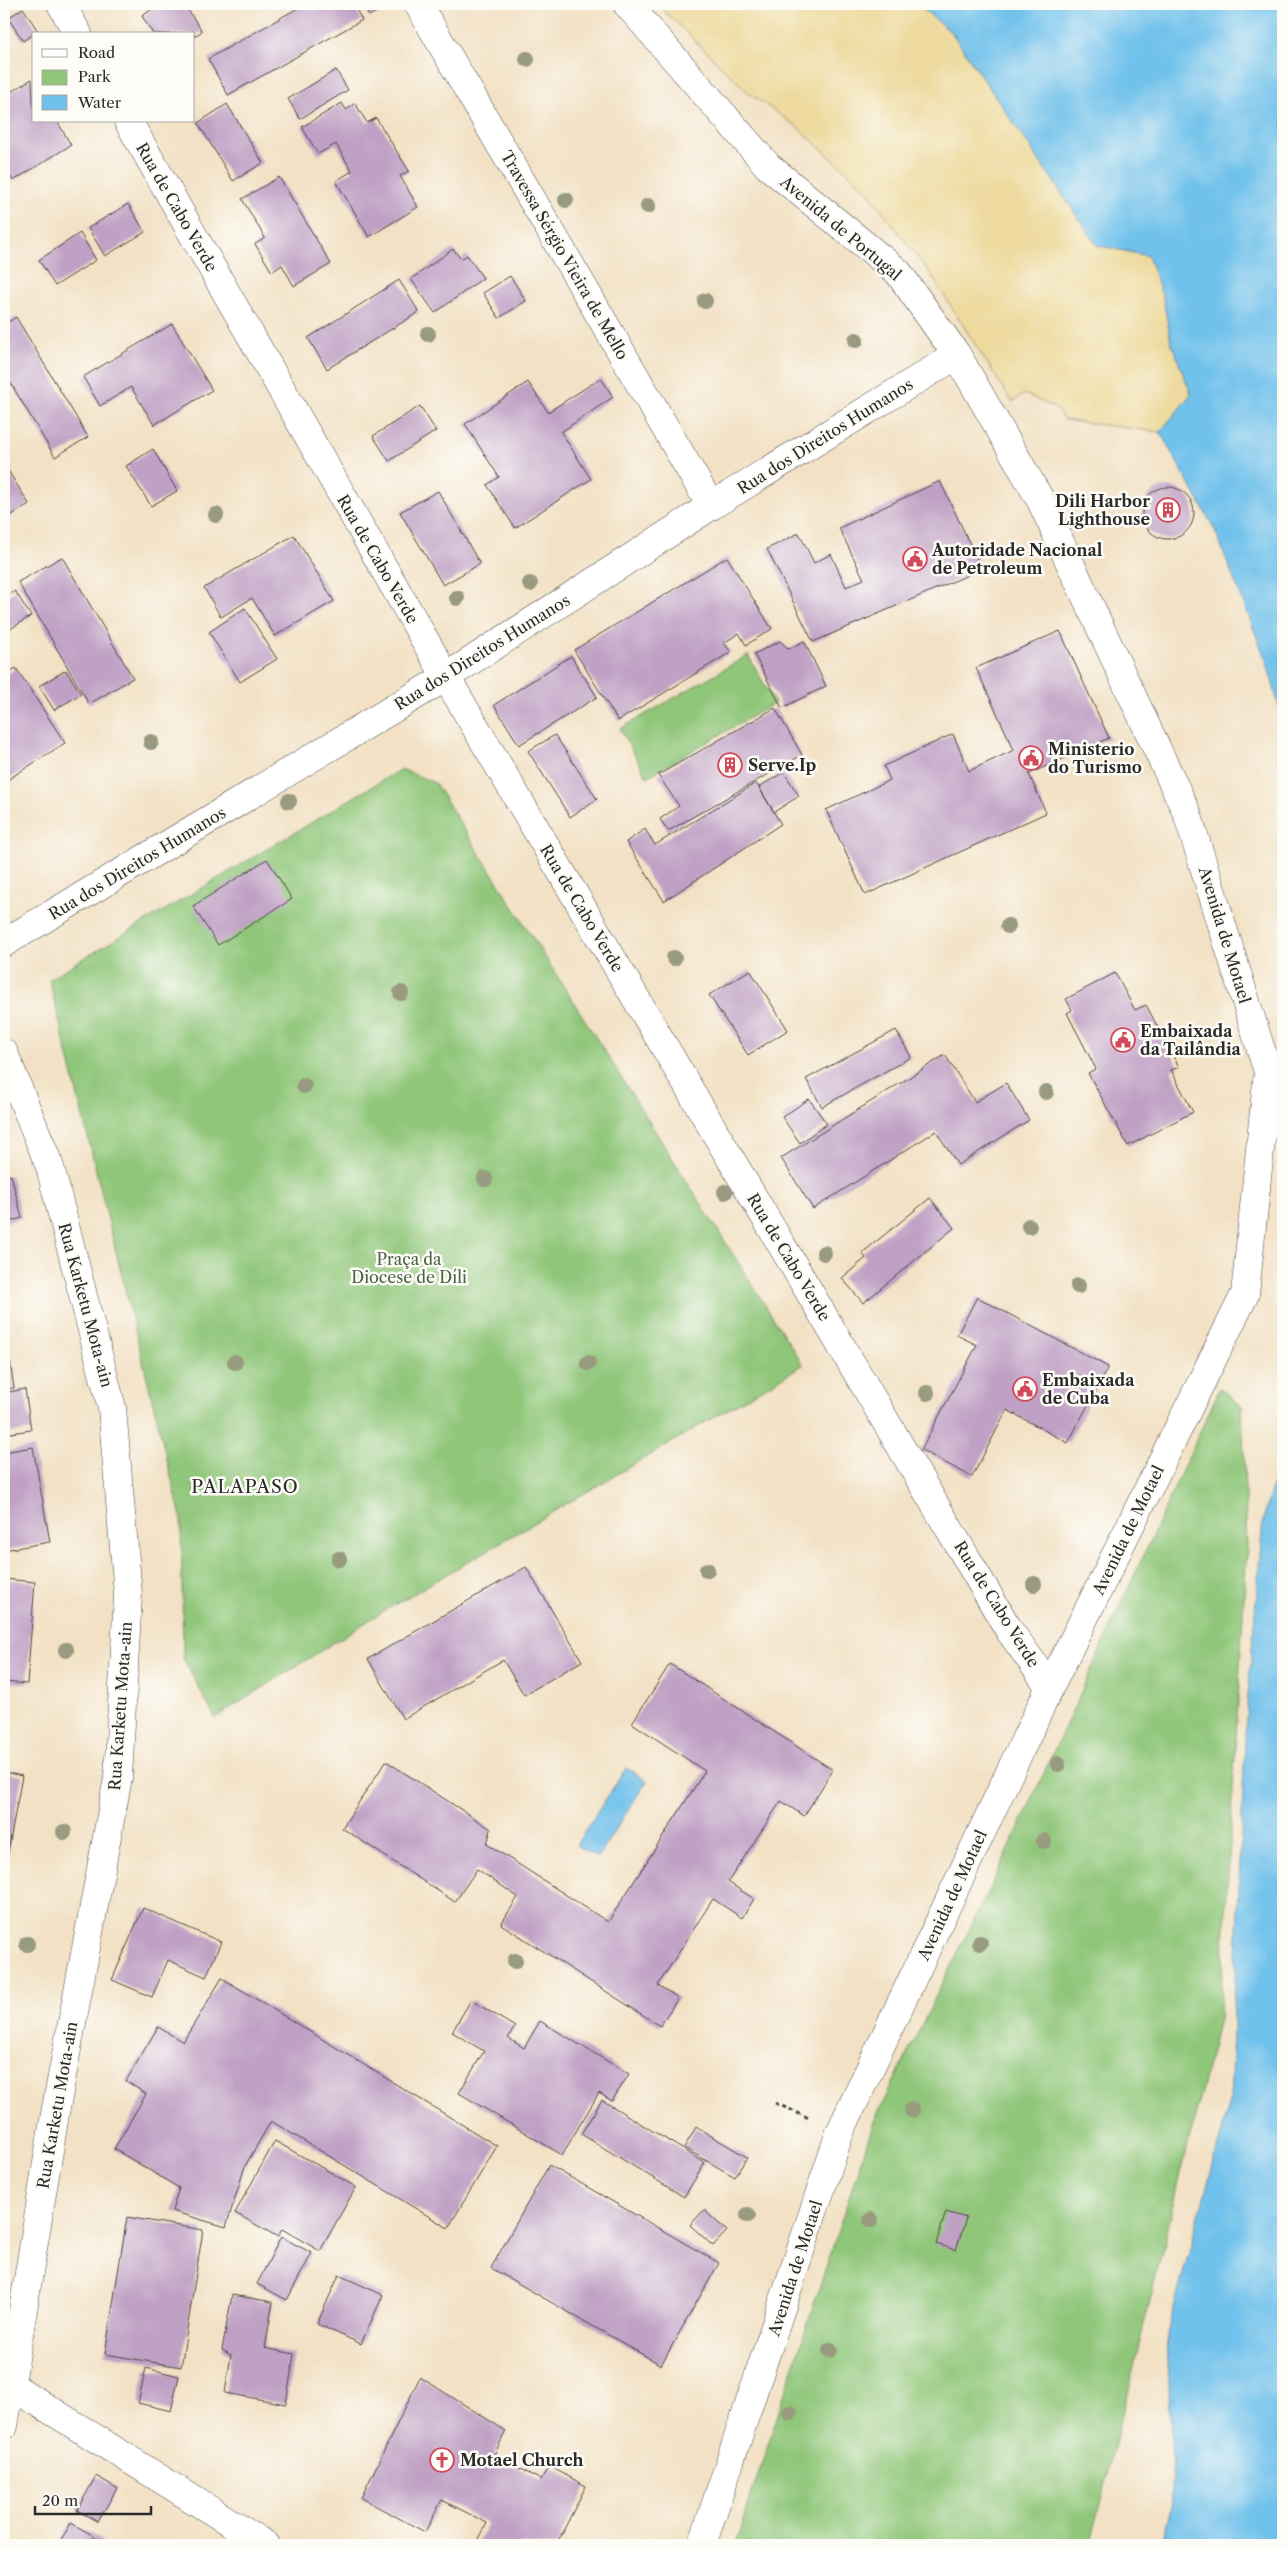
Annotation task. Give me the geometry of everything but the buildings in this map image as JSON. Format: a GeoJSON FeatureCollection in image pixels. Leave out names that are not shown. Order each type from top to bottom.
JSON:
{"type":"FeatureCollection","features":[{"type":"Feature","properties":{"kind":"street"},"geometry":{"type":"LineString","coordinates":[[61,4],[77,32]]}},
{"type":"Feature","properties":{"kind":"street","name":"Travessa Sérgio Vieira de Mello"},"geometry":{"type":"LineString","coordinates":[[418,4],[711,506]]}},
{"type":"Feature","properties":{"kind":"street","name":"Avenida de Portugal"},"geometry":{"type":"LineString","coordinates":[[627,4],[768,166],[898,272],[957,354],[1041,501]]}},
{"type":"Feature","properties":{"kind":"street","name":"Rua de Cabo Verde"},"geometry":{"type":"LineString","coordinates":[[129,122],[446,677],[1009,1630],[1050,1687]]}},
{"type":"Feature","properties":{"kind":"street","name":"Rua dos Direitos Humanos"},"geometry":{"type":"LineString","coordinates":[[4,943],[446,677],[711,506],[957,354]]}},
{"type":"Feature","properties":{"kind":"street","name":"Avenida de Motael"},"geometry":{"type":"LineString","coordinates":[[702,2545],[840,2132],[1050,1687],[1245,1294],[1268,1072],[1187,813],[1041,501]]}},
{"type":"Feature","properties":{"kind":"street","name":"Rua Karketu Mota-ain"},"geometry":{"type":"LineString","coordinates":[[4,1053],[50,1167],[112,1408],[128,1594],[118,1778],[7,2383],[4,2426]]}},
{"type":"Feature","properties":{"kind":"street"},"geometry":{"type":"LineString","coordinates":[[7,2383],[266,2545]]}},
{"type":"Feature","properties":{"kind":"green space"},"geometry":{"type":"Polygon","coordinates":[[[748,655],[775,703],[647,777],[620,729],[748,655]]]}},
{"type":"Feature","properties":{"kind":"green space","name":"Praça da Diocese de Díli"},"geometry":{"type":"Polygon","coordinates":[[[401,769],[435,783],[803,1365],[379,1614],[215,1718],[183,1658],[181,1517],[49,979],[401,769]]]}},
{"type":"Feature","properties":{"kind":"green space"},"geometry":{"type":"Polygon","coordinates":[[[1220,1388],[1242,1406],[1247,1546],[1220,2015],[1090,2545],[735,2545],[874,2121],[1009,1849],[1220,1388]]]}},
{"type":"Feature","properties":{"kind":"sand"},"geometry":{"type":"Polygon","coordinates":[[[657,4],[917,4],[952,33],[1097,245],[1148,256],[1163,298],[1171,342],[1192,394],[1160,432],[1064,420],[1057,409],[1025,394],[1012,402],[929,272],[865,188],[796,126],[749,93],[657,4]]]}},
{"type":"Feature","properties":{"kind":"water"},"geometry":{"type":"Polygon","coordinates":[[[917,4],[1283,4],[1283,720],[1267,663],[1214,528],[1160,432],[1191,394],[1171,342],[1163,298],[1148,256],[1097,245],[952,33],[917,4]]]}},
{"type":"Feature","properties":{"kind":"water"},"geometry":{"type":"Polygon","coordinates":[[[1283,1445],[1283,2545],[1162,2545],[1173,2491],[1167,2333],[1230,2101],[1246,1718],[1263,1520],[1283,1445]]]}},
{"type":"Feature","properties":{"kind":"water"},"geometry":{"type":"Polygon","coordinates":[[[626,1768],[647,1781],[597,1858],[576,1845],[626,1768]]]}},
{"type":"Feature","properties":{"kind":"place","name":"Dili Harbor Lighthouse"},"geometry":{"type":"Point","coordinates":[1168,510]}},
{"type":"Feature","properties":{"kind":"place","name":"Autoridade Nacional de Petroleum"},"geometry":{"type":"Point","coordinates":[915,559]}},
{"type":"Feature","properties":{"kind":"place","name":"Ministerio do Turismo"},"geometry":{"type":"Point","coordinates":[1031,758]}},
{"type":"Feature","properties":{"kind":"place","name":"Serve.Ip"},"geometry":{"type":"Point","coordinates":[730,765]}},
{"type":"Feature","properties":{"kind":"place","name":"Embaixada da Tailândia"},"geometry":{"type":"Point","coordinates":[1123,1040]}},
{"type":"Feature","properties":{"kind":"place","name":"Embaixada de Cuba"},"geometry":{"type":"Point","coordinates":[1025,1389]}},
{"type":"Feature","properties":{"kind":"place","name":"Motael Church"},"geometry":{"type":"Point","coordinates":[442,2460]}},
{"type":"Feature","properties":{"kind":"district","name":"PALAPASO"},"geometry":{"type":"Point","coordinates":[245,1487]}}]}
